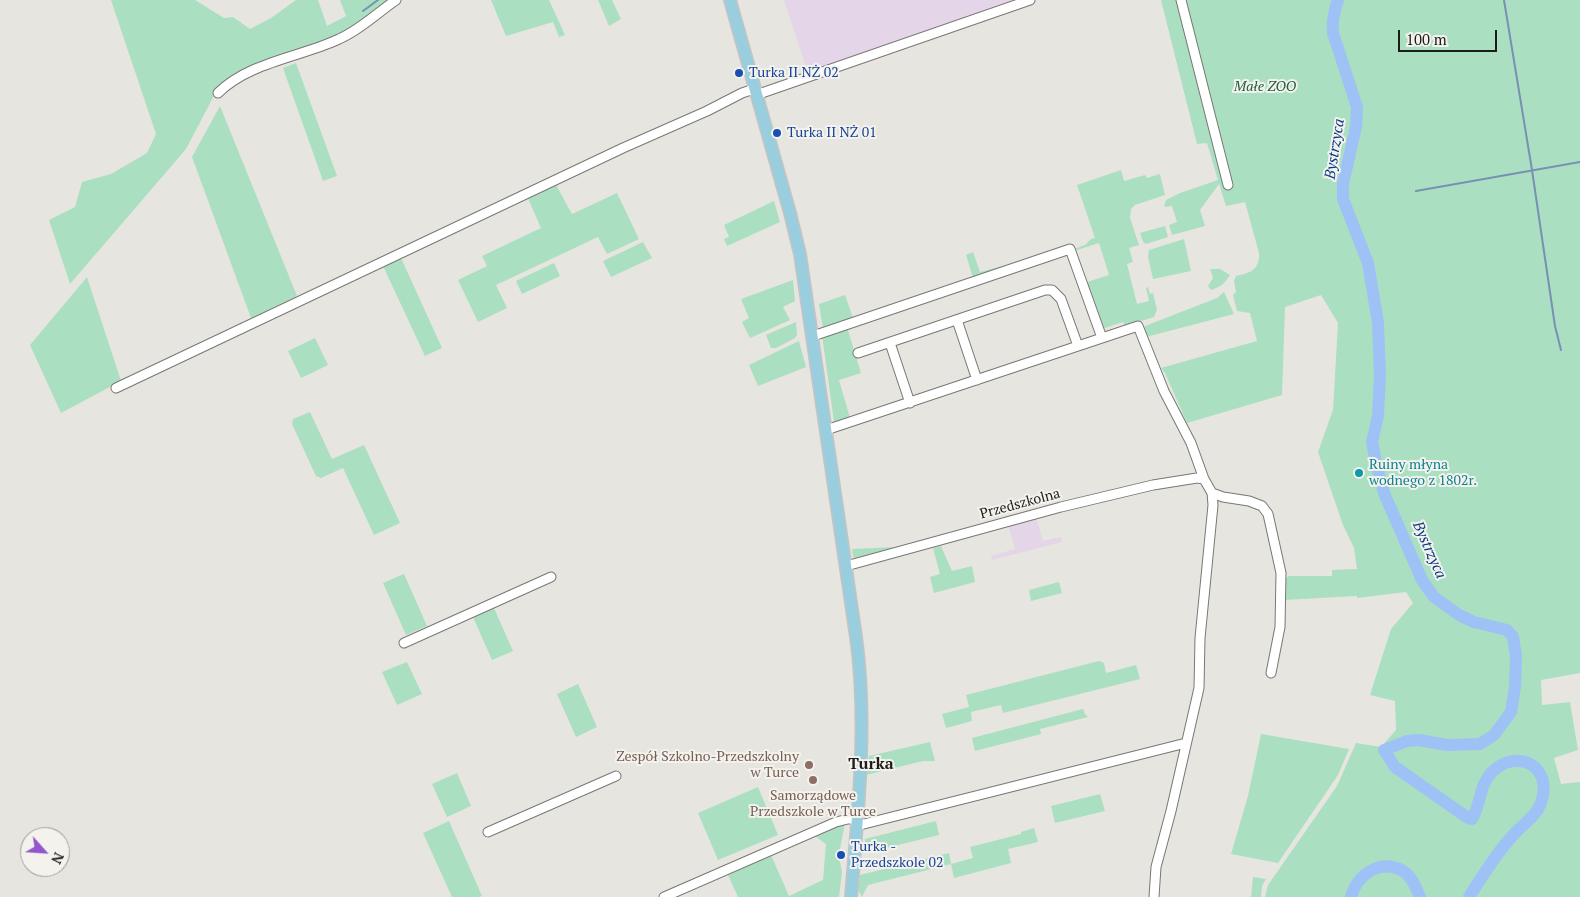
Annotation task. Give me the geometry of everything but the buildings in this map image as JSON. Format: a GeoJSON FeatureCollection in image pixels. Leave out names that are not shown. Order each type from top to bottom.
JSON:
{"type":"FeatureCollection","features":[{"type":"Feature","properties":{"kind":"main road"},"geometry":{"type":"LineString","coordinates":[[730,0],[793,222],[800,254],[846,566],[861,683],[862,736],[851,897]]}},
{"type":"Feature","properties":{"kind":"street"},"geometry":{"type":"LineString","coordinates":[[218,93],[227,84],[247,73],[344,37],[396,0]]}},
{"type":"Feature","properties":{"kind":"street"},"geometry":{"type":"LineString","coordinates":[[116,388],[742,92],[755,92],[1030,0]]}},
{"type":"Feature","properties":{"kind":"street"},"geometry":{"type":"LineString","coordinates":[[1181,0],[1228,185]]}},
{"type":"Feature","properties":{"kind":"street"},"geometry":{"type":"LineString","coordinates":[[813,336],[1070,249],[1102,338]]}},
{"type":"Feature","properties":{"kind":"street"},"geometry":{"type":"LineString","coordinates":[[858,353],[1045,290],[1052,290],[1061,298],[1078,346]]}},
{"type":"Feature","properties":{"kind":"street"},"geometry":{"type":"LineString","coordinates":[[957,320],[977,380]]}},
{"type":"Feature","properties":{"kind":"street"},"geometry":{"type":"LineString","coordinates":[[826,430],[1138,326],[1164,391],[1191,443],[1204,479],[1212,493],[1213,505],[1200,638],[1200,682],[1156,868],[1154,897]]}},
{"type":"Feature","properties":{"kind":"street"},"geometry":{"type":"LineString","coordinates":[[890,342],[910,403]]}},
{"type":"Feature","properties":{"kind":"street","name":"Przedszkolna"},"geometry":{"type":"LineString","coordinates":[[846,566],[1070,504],[1153,485],[1197,478],[1204,479]]}},
{"type":"Feature","properties":{"kind":"street"},"geometry":{"type":"LineString","coordinates":[[1212,493],[1223,497],[1249,501],[1262,506],[1268,514],[1282,573],[1280,627],[1270,673]]}},
{"type":"Feature","properties":{"kind":"street"},"geometry":{"type":"LineString","coordinates":[[404,643],[551,577]]}},
{"type":"Feature","properties":{"kind":"street"},"geometry":{"type":"LineString","coordinates":[[664,897],[836,822],[848,819],[856,822],[1186,743]]}},
{"type":"Feature","properties":{"kind":"street"},"geometry":{"type":"LineString","coordinates":[[488,832],[616,776]]}},
{"type":"Feature","properties":{"kind":"shaded area"},"geometry":{"type":"Polygon","coordinates":[[[784,0],[1030,0],[808,73],[784,0]]]}},
{"type":"Feature","properties":{"kind":"shaded area"},"geometry":{"type":"Polygon","coordinates":[[[1036,517],[1043,541],[1061,537],[1062,542],[992,560],[991,556],[1015,549],[1008,524],[1036,517]]]}},
{"type":"Feature","properties":{"kind":"green space"},"geometry":{"type":"Polygon","coordinates":[[[111,0],[195,0],[224,18],[233,17],[250,29],[271,18],[296,0],[318,0],[327,26],[346,16],[340,0],[389,0],[350,30],[217,90],[186,149],[70,284],[49,220],[75,207],[82,182],[111,174],[147,153],[156,134],[111,0]]]}},
{"type":"Feature","properties":{"kind":"green space"},"geometry":{"type":"Polygon","coordinates":[[[491,0],[549,0],[565,35],[559,37],[553,22],[506,36],[491,0]]]}},
{"type":"Feature","properties":{"kind":"green space"},"geometry":{"type":"Polygon","coordinates":[[[598,0],[612,0],[621,19],[609,26],[598,0]]]}},
{"type":"Feature","properties":{"kind":"green space","name":"Małe ZOO"},"geometry":{"type":"Polygon","coordinates":[[[1161,0],[1580,0],[1580,673],[1541,680],[1542,705],[1570,702],[1578,750],[1554,758],[1561,784],[1580,782],[1580,897],[1265,897],[1268,885],[1337,786],[1356,743],[1381,747],[1396,730],[1395,701],[1370,695],[1391,629],[1413,603],[1406,592],[1357,598],[1357,596],[1284,600],[1285,579],[1289,576],[1332,576],[1332,570],[1357,569],[1354,548],[1343,525],[1318,452],[1333,410],[1338,323],[1321,295],[1285,307],[1282,395],[1187,423],[1161,368],[1257,341],[1250,313],[1237,311],[1233,295],[1236,292],[1234,281],[1236,276],[1246,274],[1256,267],[1259,253],[1245,202],[1226,206],[1219,184],[1200,210],[1205,226],[1172,235],[1169,225],[1177,222],[1172,206],[1164,207],[1166,200],[1180,193],[1218,180],[1207,143],[1197,144],[1161,0]]]}},
{"type":"Feature","properties":{"kind":"green space"},"geometry":{"type":"Polygon","coordinates":[[[296,63],[337,176],[323,181],[283,68],[296,63]]]}},
{"type":"Feature","properties":{"kind":"green space"},"geometry":{"type":"Polygon","coordinates":[[[220,106],[297,296],[251,318],[192,157],[220,106]]]}},
{"type":"Feature","properties":{"kind":"green space"},"geometry":{"type":"Polygon","coordinates":[[[1121,170],[1124,181],[1145,175],[1147,178],[1160,174],[1165,195],[1135,205],[1131,209],[1130,218],[1139,245],[1129,248],[1133,262],[1127,264],[1137,304],[1149,301],[1146,288],[1148,287],[1150,294],[1153,293],[1157,310],[1154,317],[1125,326],[1123,322],[1102,329],[1084,283],[1109,275],[1099,243],[1074,251],[1074,249],[1085,245],[1095,238],[1077,185],[1121,170]]]}},
{"type":"Feature","properties":{"kind":"green space"},"geometry":{"type":"Polygon","coordinates":[[[555,183],[572,214],[617,193],[639,239],[607,254],[598,237],[496,285],[507,308],[478,322],[458,280],[487,266],[482,256],[541,228],[527,196],[555,183]]]}},
{"type":"Feature","properties":{"kind":"green space"},"geometry":{"type":"Polygon","coordinates":[[[774,201],[780,222],[727,246],[724,239],[729,237],[724,225],[774,201]]]}},
{"type":"Feature","properties":{"kind":"green space"},"geometry":{"type":"Polygon","coordinates":[[[1165,226],[1168,237],[1146,244],[1143,242],[1140,233],[1165,226]]]}},
{"type":"Feature","properties":{"kind":"green space"},"geometry":{"type":"Polygon","coordinates":[[[1184,239],[1191,271],[1153,279],[1148,257],[1149,250],[1184,239]]]}},
{"type":"Feature","properties":{"kind":"green space"},"geometry":{"type":"Polygon","coordinates":[[[643,242],[652,258],[611,277],[603,261],[643,242]]]}},
{"type":"Feature","properties":{"kind":"green space"},"geometry":{"type":"Polygon","coordinates":[[[973,252],[980,272],[1003,266],[1004,268],[973,278],[966,255],[973,252]]]}},
{"type":"Feature","properties":{"kind":"green space"},"geometry":{"type":"Polygon","coordinates":[[[401,258],[442,348],[425,356],[383,266],[401,258]]]}},
{"type":"Feature","properties":{"kind":"green space"},"geometry":{"type":"Polygon","coordinates":[[[554,263],[560,276],[522,294],[516,281],[554,263]]]}},
{"type":"Feature","properties":{"kind":"green space"},"geometry":{"type":"Polygon","coordinates":[[[1210,269],[1220,269],[1230,275],[1217,288],[1211,290],[1208,286],[1213,278],[1210,269]]]}},
{"type":"Feature","properties":{"kind":"green space"},"geometry":{"type":"Polygon","coordinates":[[[87,277],[121,381],[61,413],[30,345],[87,277]]]}},
{"type":"Feature","properties":{"kind":"green space"},"geometry":{"type":"Polygon","coordinates":[[[793,280],[795,301],[783,307],[790,320],[750,338],[742,322],[749,318],[741,299],[793,280]]]}},
{"type":"Feature","properties":{"kind":"green space"},"geometry":{"type":"Polygon","coordinates":[[[1224,292],[1234,314],[1146,337],[1145,326],[1217,298],[1224,292]]]}},
{"type":"Feature","properties":{"kind":"green space"},"geometry":{"type":"Polygon","coordinates":[[[845,295],[853,318],[823,329],[819,304],[845,295]]]}},
{"type":"Feature","properties":{"kind":"green space"},"geometry":{"type":"Polygon","coordinates":[[[796,322],[797,335],[795,338],[776,348],[771,348],[766,335],[796,322]]]}},
{"type":"Feature","properties":{"kind":"green space"},"geometry":{"type":"Polygon","coordinates":[[[847,327],[861,373],[839,380],[850,418],[834,422],[822,335],[847,327]]]}},
{"type":"Feature","properties":{"kind":"green space"},"geometry":{"type":"Polygon","coordinates":[[[315,338],[328,365],[301,378],[288,351],[315,338]]]}},
{"type":"Feature","properties":{"kind":"green space"},"geometry":{"type":"Polygon","coordinates":[[[799,341],[806,367],[758,386],[749,365],[799,341]]]}},
{"type":"Feature","properties":{"kind":"green space"},"geometry":{"type":"Polygon","coordinates":[[[310,412],[332,459],[364,445],[400,523],[374,535],[343,468],[321,478],[316,476],[292,424],[293,419],[310,412]]]}},
{"type":"Feature","properties":{"kind":"green space"},"geometry":{"type":"Polygon","coordinates":[[[941,546],[952,571],[972,566],[975,582],[934,593],[930,577],[940,574],[933,548],[941,546]]]}},
{"type":"Feature","properties":{"kind":"green space"},"geometry":{"type":"Polygon","coordinates":[[[895,547],[856,558],[853,557],[852,549],[895,547]]]}},
{"type":"Feature","properties":{"kind":"green space"},"geometry":{"type":"Polygon","coordinates":[[[404,574],[427,626],[406,635],[383,583],[404,574]]]}},
{"type":"Feature","properties":{"kind":"green space"},"geometry":{"type":"Polygon","coordinates":[[[1059,582],[1062,593],[1031,601],[1029,590],[1059,582]]]}},
{"type":"Feature","properties":{"kind":"green space"},"geometry":{"type":"Polygon","coordinates":[[[494,608],[513,651],[492,660],[473,617],[494,608]]]}},
{"type":"Feature","properties":{"kind":"green space"},"geometry":{"type":"Polygon","coordinates":[[[1099,661],[1104,663],[1106,673],[1136,665],[1140,679],[1003,713],[1001,705],[971,712],[972,721],[946,728],[942,714],[969,707],[966,695],[1099,661]]]}},
{"type":"Feature","properties":{"kind":"green space"},"geometry":{"type":"Polygon","coordinates":[[[407,662],[422,694],[397,705],[382,672],[407,662]]]}},
{"type":"Feature","properties":{"kind":"green space"},"geometry":{"type":"Polygon","coordinates":[[[578,684],[597,727],[576,737],[557,694],[578,684]]]}},
{"type":"Feature","properties":{"kind":"green space"},"geometry":{"type":"Polygon","coordinates":[[[1083,709],[1088,717],[1040,729],[1041,734],[975,751],[972,738],[1083,709]]]}},
{"type":"Feature","properties":{"kind":"green space"},"geometry":{"type":"Polygon","coordinates":[[[1261,734],[1349,749],[1338,775],[1278,863],[1231,854],[1248,796],[1261,734]]]}},
{"type":"Feature","properties":{"kind":"green space"},"geometry":{"type":"Polygon","coordinates":[[[930,742],[935,761],[923,761],[866,775],[869,756],[930,742]]]}},
{"type":"Feature","properties":{"kind":"green space"},"geometry":{"type":"Polygon","coordinates":[[[457,773],[471,806],[447,817],[432,784],[457,773]]]}},
{"type":"Feature","properties":{"kind":"green space"},"geometry":{"type":"Polygon","coordinates":[[[758,787],[778,835],[718,860],[698,813],[758,787]]]}},
{"type":"Feature","properties":{"kind":"green space"},"geometry":{"type":"Polygon","coordinates":[[[1100,794],[1105,811],[1055,823],[1051,806],[1100,794]]]}},
{"type":"Feature","properties":{"kind":"green space"},"geometry":{"type":"Polygon","coordinates":[[[449,821],[482,896],[452,897],[423,833],[449,821]]]}},
{"type":"Feature","properties":{"kind":"green space"},"geometry":{"type":"Polygon","coordinates":[[[936,821],[939,835],[865,853],[865,839],[936,821]]]}},
{"type":"Feature","properties":{"kind":"green space"},"geometry":{"type":"Polygon","coordinates":[[[845,823],[839,857],[842,872],[839,897],[738,897],[728,875],[771,855],[789,896],[823,880],[826,844],[815,836],[845,823]]]}},
{"type":"Feature","properties":{"kind":"green space"},"geometry":{"type":"Polygon","coordinates":[[[1034,828],[1038,842],[1008,849],[1011,863],[954,878],[951,864],[973,858],[970,847],[1021,834],[1021,832],[1034,828]]]}},
{"type":"Feature","properties":{"kind":"green space"},"geometry":{"type":"Polygon","coordinates":[[[949,853],[951,864],[868,885],[862,897],[858,890],[860,875],[949,853]]]}},
{"type":"Feature","properties":{"kind":"green space"},"geometry":{"type":"Polygon","coordinates":[[[1253,877],[1266,879],[1262,886],[1261,897],[1251,897],[1253,877]]]}},
{"type":"Feature","properties":{"kind":"waterway"},"geometry":{"type":"LineString","coordinates":[[363,11],[378,0]]}},
{"type":"Feature","properties":{"kind":"waterway","name":"Bystrzyca"},"geometry":{"type":"LineString","coordinates":[[1338,0],[1335,8],[1333,33],[1357,107],[1356,127],[1343,184],[1343,199],[1368,263],[1378,323],[1380,375],[1378,416],[1372,442],[1384,493],[1422,580],[1434,597],[1459,615],[1474,622],[1507,630],[1513,637],[1516,657],[1515,687],[1511,712],[1494,735],[1480,744],[1447,745],[1419,740],[1407,741],[1384,750],[1395,767],[1468,818],[1472,819],[1475,813],[1487,778],[1501,765],[1511,761],[1521,761],[1530,764],[1537,770],[1542,779],[1544,790],[1539,808],[1503,847],[1469,897]]}},
{"type":"Feature","properties":{"kind":"waterway"},"geometry":{"type":"LineString","coordinates":[[1504,0],[1555,326],[1561,350]]}},
{"type":"Feature","properties":{"kind":"waterway"},"geometry":{"type":"LineString","coordinates":[[1416,191],[1580,162]]}},
{"type":"Feature","properties":{"kind":"waterway","name":"Bystrzyca"},"geometry":{"type":"LineString","coordinates":[[1351,897],[1358,882],[1364,876],[1371,871],[1386,866],[1394,867],[1406,873],[1413,882],[1420,897]]}},
{"type":"Feature","properties":{"kind":"place","name":"Turka II NŻ 02"},"geometry":{"type":"Point","coordinates":[739,73]}},
{"type":"Feature","properties":{"kind":"place","name":"Turka II NŻ 01"},"geometry":{"type":"Point","coordinates":[777,133]}},
{"type":"Feature","properties":{"kind":"place","name":"Ruiny młyna wodnego z 1802r."},"geometry":{"type":"Point","coordinates":[1359,473]}},
{"type":"Feature","properties":{"kind":"place","name":"Zespół Szkolno-Przedszkolny w Turce"},"geometry":{"type":"Point","coordinates":[809,765]}},
{"type":"Feature","properties":{"kind":"place","name":"Samorządowe Przedszkole w Turce"},"geometry":{"type":"Point","coordinates":[813,780]}},
{"type":"Feature","properties":{"kind":"place","name":"Turka - Przedszkole 02"},"geometry":{"type":"Point","coordinates":[841,855]}},
{"type":"Feature","properties":{"kind":"district","name":"Turka"},"geometry":{"type":"Point","coordinates":[871,764]}}]}
